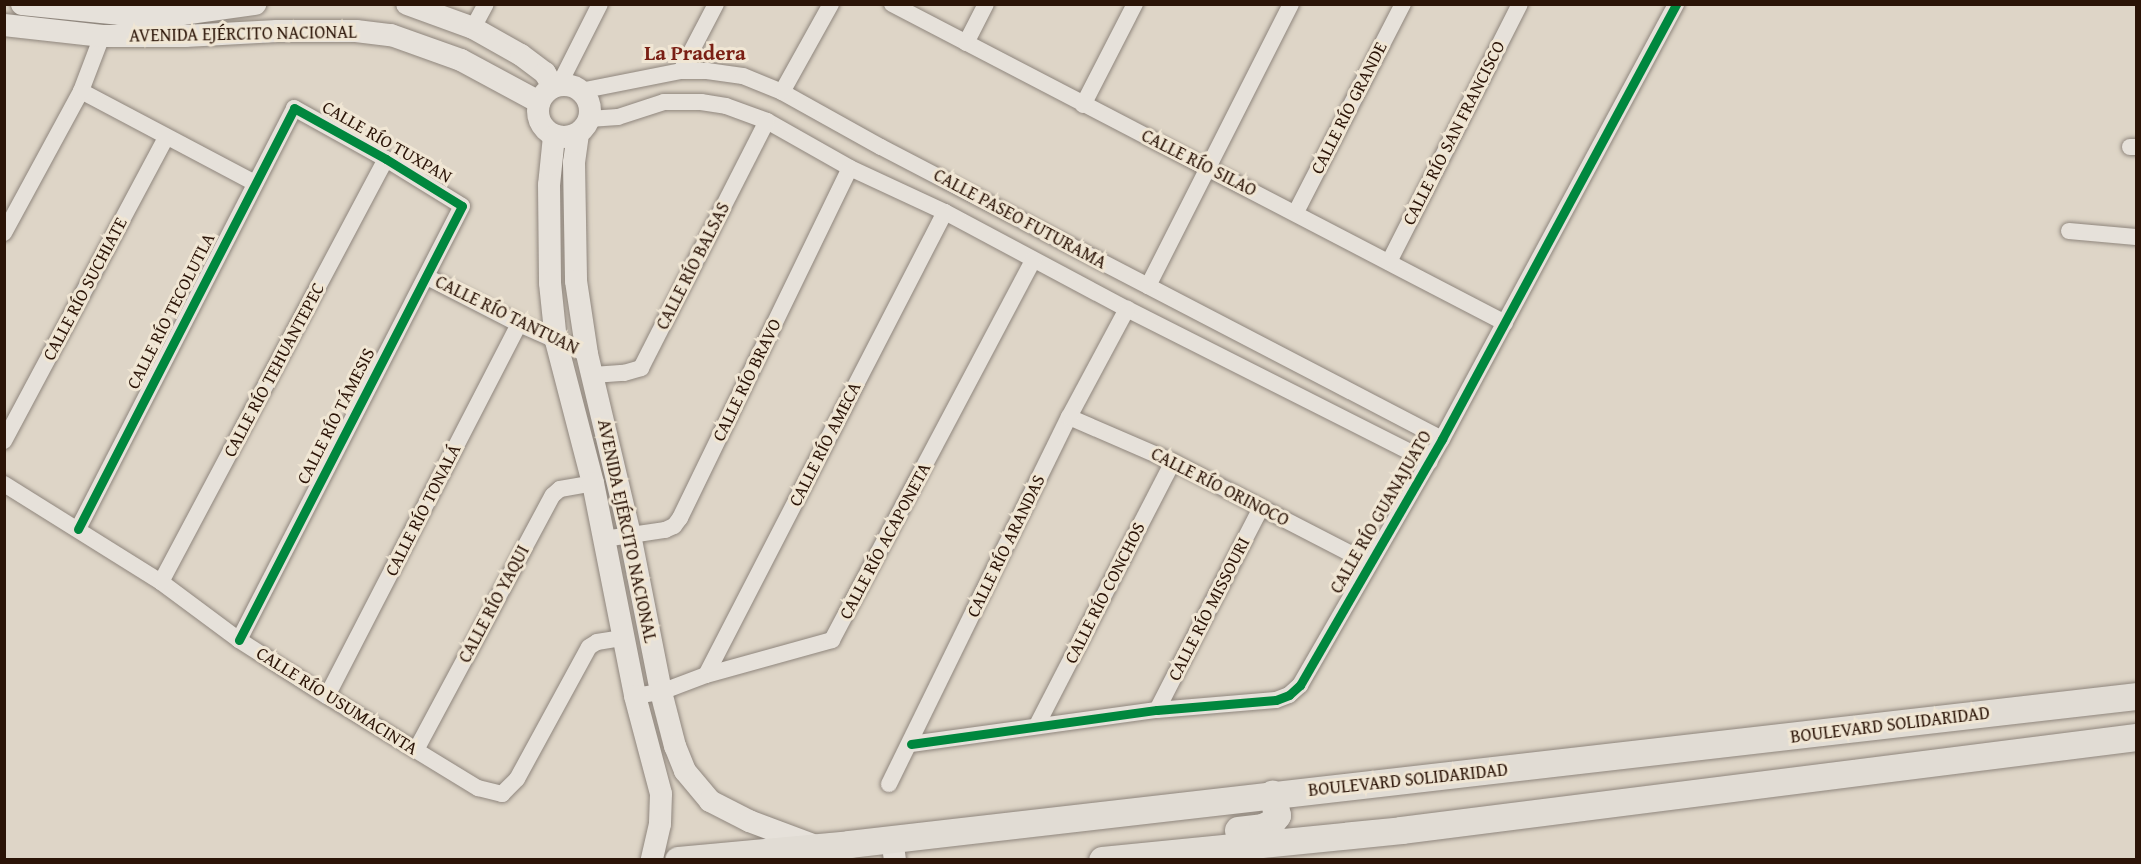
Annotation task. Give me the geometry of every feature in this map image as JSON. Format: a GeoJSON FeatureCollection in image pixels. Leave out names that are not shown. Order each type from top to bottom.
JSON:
{"type":"FeatureCollection","features":[{"type":"Feature","properties":{"kind":"highway","name":"BOULEVARD SOLIDARIDAD"},"geometry":{"type":"LineString","coordinates":[[678,860],[816,846],[861,851],[893,849],[1272,794],[2136,696]]}},
{"type":"Feature","properties":{"kind":"highway"},"geometry":{"type":"LineString","coordinates":[[1102,860],[1401,830],[2136,737]]}},
{"type":"Feature","properties":{"kind":"highway"},"geometry":{"type":"LineString","coordinates":[[1094,860],[1134,845],[1262,827],[1271,823],[1277,815],[1272,794]]}},
{"type":"Feature","properties":{"kind":"main road"},"geometry":{"type":"LineString","coordinates":[[407,4],[473,28],[521,55],[545,73],[558,91],[587,99],[590,109],[583,127],[562,138],[554,136],[541,126],[537,110],[558,91]]}},
{"type":"Feature","properties":{"kind":"main road","name":"AVENIDA EJÉRCITO NACIONAL"},"geometry":{"type":"LineString","coordinates":[[24,5],[137,9],[182,14],[248,5]]}},
{"type":"Feature","properties":{"kind":"main road","name":"AVENIDA EJÉRCITO NACIONAL"},"geometry":{"type":"LineString","coordinates":[[4,25],[102,36],[185,36],[277,31],[356,31],[391,35],[558,91]]}},
{"type":"Feature","properties":{"kind":"main road","name":"AVENIDA EJÉRCITO NACIONAL"},"geometry":{"type":"LineString","coordinates":[[583,127],[574,163],[576,281],[590,364],[630,534],[661,692],[685,771],[710,801],[749,821],[816,846]]}},
{"type":"Feature","properties":{"kind":"main road","name":"AVENIDA EJÉRCITO NACIONAL"},"geometry":{"type":"LineString","coordinates":[[554,136],[549,218],[550,283],[556,341],[593,483],[635,696],[661,794],[660,824],[652,860]]}},
{"type":"Feature","properties":{"kind":"street"},"geometry":{"type":"LineString","coordinates":[[473,28],[486,4]]}},
{"type":"Feature","properties":{"kind":"street"},"geometry":{"type":"LineString","coordinates":[[558,91],[600,4]]}},
{"type":"Feature","properties":{"kind":"street"},"geometry":{"type":"LineString","coordinates":[[681,71],[716,4]]}},
{"type":"Feature","properties":{"kind":"street"},"geometry":{"type":"LineString","coordinates":[[782,92],[831,4]]}},
{"type":"Feature","properties":{"kind":"street","name":"CALLE RÍO SILAO"},"geometry":{"type":"LineString","coordinates":[[892,4],[1083,105],[1296,212],[1505,323]]}},
{"type":"Feature","properties":{"kind":"street"},"geometry":{"type":"LineString","coordinates":[[966,43],[986,4]]}},
{"type":"Feature","properties":{"kind":"street"},"geometry":{"type":"LineString","coordinates":[[1083,105],[1135,4]]}},
{"type":"Feature","properties":{"kind":"street"},"geometry":{"type":"LineString","coordinates":[[1148,286],[1291,4]]}},
{"type":"Feature","properties":{"kind":"street","name":"CALLE RÍO GRANDE"},"geometry":{"type":"LineString","coordinates":[[1296,212],[1403,4]]}},
{"type":"Feature","properties":{"kind":"street","name":"CALLE RÍO SAN FRANCISCO"},"geometry":{"type":"LineString","coordinates":[[1389,262],[1520,4]]}},
{"type":"Feature","properties":{"kind":"street","name":"CALLE RÍO GUANAJUATO"},"geometry":{"type":"LineString","coordinates":[[911,744],[1157,710],[1276,699],[1289,695],[1300,685],[1369,562],[1430,462],[1676,4]]}},
{"type":"Feature","properties":{"kind":"street"},"geometry":{"type":"LineString","coordinates":[[4,233],[81,91],[102,36]]}},
{"type":"Feature","properties":{"kind":"street","name":"CALLE PASEO FUTURAMA"},"geometry":{"type":"LineString","coordinates":[[558,91],[681,71],[707,71],[744,76],[782,92],[918,166],[1442,439]]}},
{"type":"Feature","properties":{"kind":"street"},"geometry":{"type":"LineString","coordinates":[[81,91],[255,183]]}},
{"type":"Feature","properties":{"kind":"street","name":"CALLE PASEO FUTURAMA"},"geometry":{"type":"LineString","coordinates":[[583,127],[663,102],[701,102],[726,106],[767,120],[850,168],[902,191],[1127,309],[1430,462]]}},
{"type":"Feature","properties":{"kind":"street","name":"CALLE RÍO TUXPAN"},"geometry":{"type":"LineString","coordinates":[[294,108],[386,159],[462,206]]}},
{"type":"Feature","properties":{"kind":"street","name":"CALLE RÍO TECOLUTLA"},"geometry":{"type":"LineString","coordinates":[[78,529],[294,108]]}},
{"type":"Feature","properties":{"kind":"street","name":"CALLE RÍO BALSAS"},"geometry":{"type":"LineString","coordinates":[[590,364],[624,373],[641,368],[767,120]]}},
{"type":"Feature","properties":{"kind":"street","name":"CALLE RÍO SUCHIATE"},"geometry":{"type":"LineString","coordinates":[[4,441],[166,137]]}},
{"type":"Feature","properties":{"kind":"street","name":"CALLE RÍO TEHUANTEPEC"},"geometry":{"type":"LineString","coordinates":[[161,582],[386,159]]}},
{"type":"Feature","properties":{"kind":"street"},"geometry":{"type":"LineString","coordinates":[[902,191],[918,166]]}},
{"type":"Feature","properties":{"kind":"street","name":"CALLE RÍO BRAVO"},"geometry":{"type":"LineString","coordinates":[[604,539],[665,530],[674,526],[680,518],[850,168]]}},
{"type":"Feature","properties":{"kind":"street","name":"CALLE RÍO TÁMESIS"},"geometry":{"type":"LineString","coordinates":[[239,640],[462,206]]}},
{"type":"Feature","properties":{"kind":"street","name":"CALLE RÍO AMECA"},"geometry":{"type":"LineString","coordinates":[[706,675],[945,213]]}},
{"type":"Feature","properties":{"kind":"street"},"geometry":{"type":"LineString","coordinates":[[2069,231],[2136,237]]}},
{"type":"Feature","properties":{"kind":"street","name":"CALLE RÍO ACAPONETA"},"geometry":{"type":"LineString","coordinates":[[635,696],[661,692],[706,675],[832,640],[1033,260]]}},
{"type":"Feature","properties":{"kind":"street"},"geometry":{"type":"LineString","coordinates":[[1084,285],[1097,260]]}},
{"type":"Feature","properties":{"kind":"street","name":"CALLE RÍO TANTUAN"},"geometry":{"type":"LineString","coordinates":[[426,277],[556,341],[590,364]]}},
{"type":"Feature","properties":{"kind":"street"},"geometry":{"type":"LineString","coordinates":[[1157,323],[1170,298]]}},
{"type":"Feature","properties":{"kind":"street","name":"CALLE RÍO ARANDAS"},"geometry":{"type":"LineString","coordinates":[[889,784],[911,744],[1069,417],[1127,309]]}},
{"type":"Feature","properties":{"kind":"street","name":"CALLE RÍO TONALÁ"},"geometry":{"type":"LineString","coordinates":[[327,696],[519,324]]}},
{"type":"Feature","properties":{"kind":"street","name":"CALLE RÍO ORINOCO"},"geometry":{"type":"LineString","coordinates":[[1069,417],[1173,462],[1369,562]]}},
{"type":"Feature","properties":{"kind":"street","name":"CALLE RÍO CONCHOS"},"geometry":{"type":"LineString","coordinates":[[1038,725],[1173,462]]}},
{"type":"Feature","properties":{"kind":"street","name":"CALLE RÍO YAQUI"},"geometry":{"type":"LineString","coordinates":[[416,750],[552,495],[560,489],[593,483]]}},
{"type":"Feature","properties":{"kind":"street","name":"CALLE RÍO USUMACINTA"},"geometry":{"type":"LineString","coordinates":[[4,484],[161,582],[239,640],[327,696],[478,788],[502,794],[517,779],[589,647],[597,642],[623,638]]}},
{"type":"Feature","properties":{"kind":"street","name":"CALLE RÍO MISSOURI"},"geometry":{"type":"LineString","coordinates":[[1157,710],[1261,508]]}},
{"type":"Feature","properties":{"kind":"cycle path"},"geometry":{"type":"LineString","coordinates":[[911,744],[1157,710],[1276,700],[1289,695],[1300,685],[1442,439],[1676,4]]}},
{"type":"Feature","properties":{"kind":"cycle path"},"geometry":{"type":"LineString","coordinates":[[78,529],[294,108],[386,159],[462,206],[239,640]]}},
{"type":"Feature","properties":{"kind":"district","name":"La Pradera"},"geometry":{"type":"Point","coordinates":[695,53]}}]}
